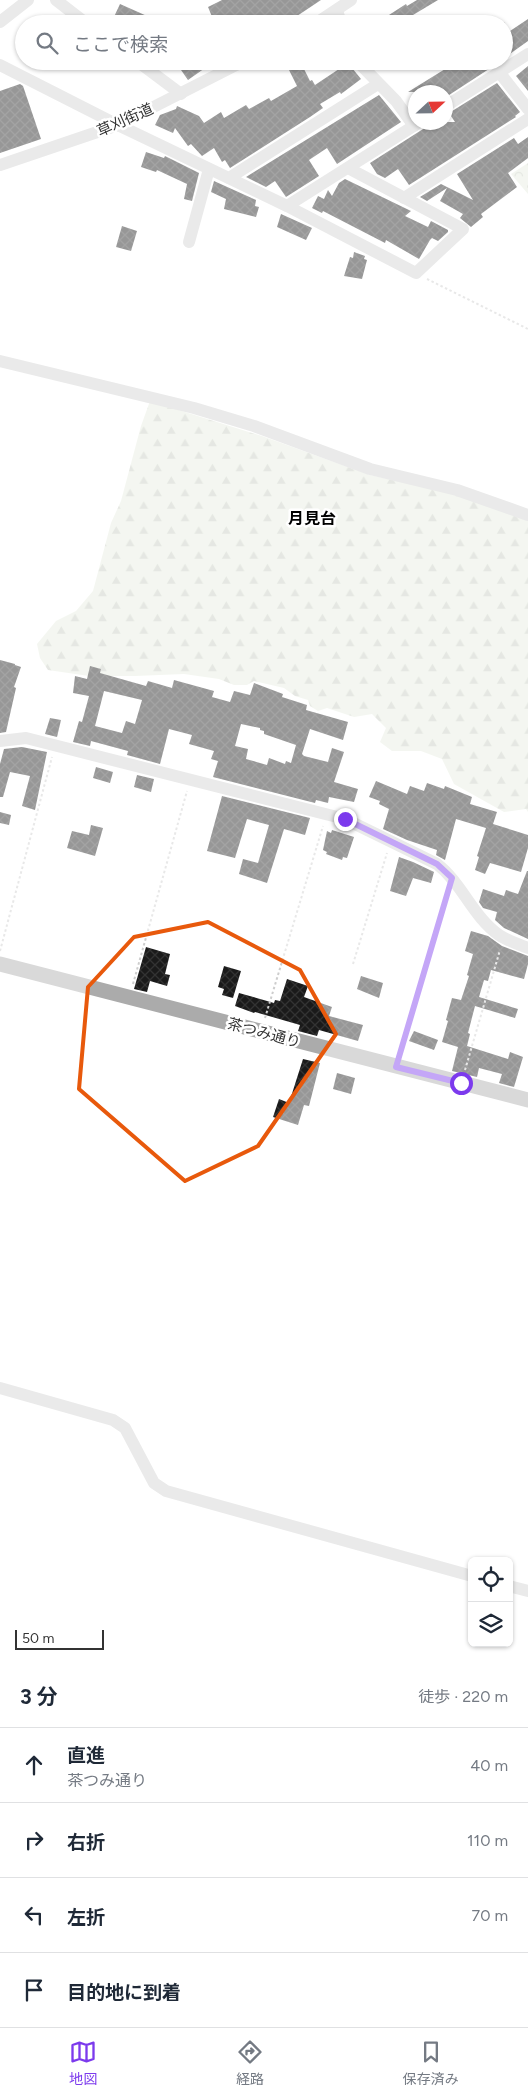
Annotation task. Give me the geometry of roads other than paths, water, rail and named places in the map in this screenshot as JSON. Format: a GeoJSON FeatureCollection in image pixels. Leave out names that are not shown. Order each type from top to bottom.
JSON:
{"type":"FeatureCollection","features":[{"type":"Feature","properties":{"kind":"main road","name":"茶つみ通り"},"geometry":{"type":"LineString","coordinates":[[0,964],[528,1100]]}},
{"type":"Feature","properties":{"kind":"street"},"geometry":{"type":"LineString","coordinates":[[0,22],[28,0]]}},
{"type":"Feature","properties":{"kind":"street"},"geometry":{"type":"LineString","coordinates":[[56,0],[75,15]]}},
{"type":"Feature","properties":{"kind":"street"},"geometry":{"type":"LineString","coordinates":[[329,15],[351,0]]}},
{"type":"Feature","properties":{"kind":"street"},"geometry":{"type":"LineString","coordinates":[[337,10],[339,15]]}},
{"type":"Feature","properties":{"kind":"street"},"geometry":{"type":"LineString","coordinates":[[513,63],[528,54]]}},
{"type":"Feature","properties":{"kind":"street"},"geometry":{"type":"LineString","coordinates":[[0,65],[118,125],[287,206],[416,274],[463,229],[348,168]]}},
{"type":"Feature","properties":{"kind":"street"},"geometry":{"type":"LineString","coordinates":[[149,70],[180,94]]}},
{"type":"Feature","properties":{"kind":"street","name":"草刈街道"},"geometry":{"type":"LineString","coordinates":[[0,164],[118,125],[227,70]]}},
{"type":"Feature","properties":{"kind":"street"},"geometry":{"type":"LineString","coordinates":[[365,70],[408,114]]}},
{"type":"Feature","properties":{"kind":"street"},"geometry":{"type":"LineString","coordinates":[[453,102],[502,70]]}},
{"type":"Feature","properties":{"kind":"street"},"geometry":{"type":"LineString","coordinates":[[499,72],[528,109]]}},
{"type":"Feature","properties":{"kind":"street"},"geometry":{"type":"LineString","coordinates":[[229,178],[378,84]]}},
{"type":"Feature","properties":{"kind":"street"},"geometry":{"type":"LineString","coordinates":[[404,198],[528,120]]}},
{"type":"Feature","properties":{"kind":"street"},"geometry":{"type":"LineString","coordinates":[[287,206],[408,130]]}},
{"type":"Feature","properties":{"kind":"street"},"geometry":{"type":"LineString","coordinates":[[189,242],[209,169]]}},
{"type":"Feature","properties":{"kind":"street"},"geometry":{"type":"LineString","coordinates":[[0,361],[194,408],[254,426],[370,469],[457,490],[528,515]]}},
{"type":"Feature","properties":{"kind":"street"},"geometry":{"type":"LineString","coordinates":[[0,741],[26,738],[345,819],[437,864],[452,878],[486,922],[504,938],[528,948]]}},
{"type":"Feature","properties":{"kind":"street"},"geometry":{"type":"LineString","coordinates":[[0,1388],[113,1420],[125,1428],[154,1483],[166,1491],[468,1575]]}},
{"type":"Feature","properties":{"kind":"street"},"geometry":{"type":"LineString","coordinates":[[513,1587],[528,1591]]}},
{"type":"Feature","properties":{"kind":"district","name":"月見台"},"geometry":{"type":"Point","coordinates":[312,518]}}]}
